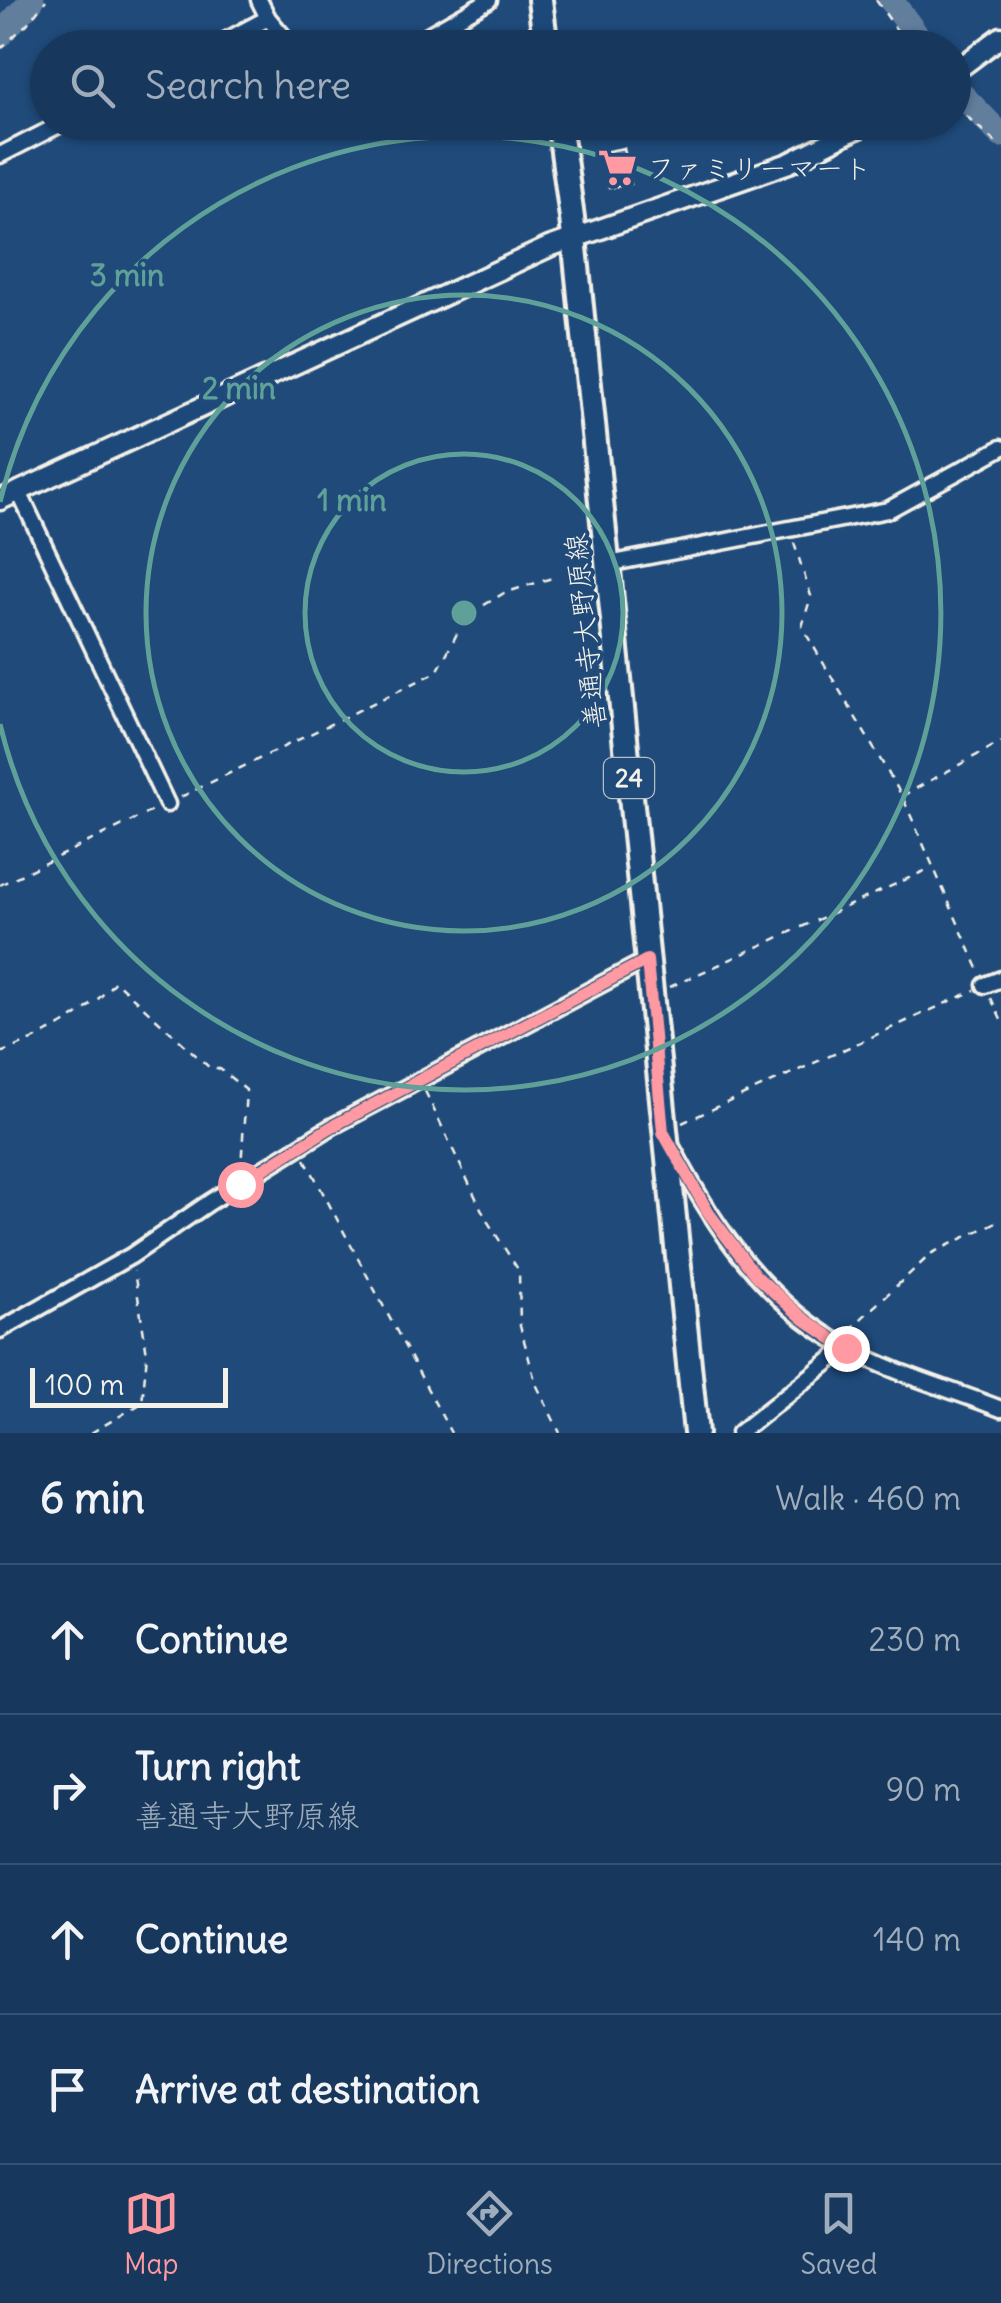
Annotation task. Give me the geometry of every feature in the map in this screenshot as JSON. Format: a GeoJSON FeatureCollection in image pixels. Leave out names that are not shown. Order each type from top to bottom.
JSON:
{"type":"FeatureCollection","features":[{"type":"Feature","properties":{"kind":"main road"},"geometry":{"type":"LineString","coordinates":[[540,0],[544,30]]}},
{"type":"Feature","properties":{"kind":"main road","name":"善通寺大野原線"},"geometry":{"type":"LineString","coordinates":[[561,140],[696,1433]]}},
{"type":"Feature","properties":{"kind":"street"},"geometry":{"type":"LineString","coordinates":[[259,0],[278,30]]}},
{"type":"Feature","properties":{"kind":"street"},"geometry":{"type":"LineString","coordinates":[[437,30],[488,0]]}},
{"type":"Feature","properties":{"kind":"street"},"geometry":{"type":"LineString","coordinates":[[246,30],[268,18]]}},
{"type":"Feature","properties":{"kind":"street"},"geometry":{"type":"LineString","coordinates":[[971,59],[1001,36]]}},
{"type":"Feature","properties":{"kind":"street"},"geometry":{"type":"LineString","coordinates":[[0,154],[30,139]]}},
{"type":"Feature","properties":{"kind":"street"},"geometry":{"type":"LineString","coordinates":[[0,500],[574,237],[789,163],[834,140]]}},
{"type":"Feature","properties":{"kind":"street"},"geometry":{"type":"LineString","coordinates":[[608,564],[888,510],[1001,448]]}},
{"type":"Feature","properties":{"kind":"street"},"geometry":{"type":"LineString","coordinates":[[19,492],[167,804]]}},
{"type":"Feature","properties":{"kind":"street"},"geometry":{"type":"LineString","coordinates":[[0,1330],[132,1256],[331,1127],[647,960]]}},
{"type":"Feature","properties":{"kind":"street"},"geometry":{"type":"LineString","coordinates":[[985,985],[1001,979]]}},
{"type":"Feature","properties":{"kind":"street"},"geometry":{"type":"LineString","coordinates":[[663,1132],[708,1212],[737,1253],[778,1297],[842,1344],[1001,1409]]}},
{"type":"Feature","properties":{"kind":"street"},"geometry":{"type":"LineString","coordinates":[[739,1433],[842,1344]]}},
{"type":"Feature","properties":{"kind":"path"},"geometry":{"type":"LineString","coordinates":[[0,49],[46,0]]}},
{"type":"Feature","properties":{"kind":"path"},"geometry":{"type":"LineString","coordinates":[[876,0],[897,30]]}},
{"type":"Feature","properties":{"kind":"path"},"geometry":{"type":"LineString","coordinates":[[971,120],[1001,147]]}},
{"type":"Feature","properties":{"kind":"path"},"geometry":{"type":"LineString","coordinates":[[790,529],[811,596],[802,627],[902,796],[1001,1020]]}},
{"type":"Feature","properties":{"kind":"path"},"geometry":{"type":"LineString","coordinates":[[0,885],[437,672],[462,624],[481,608],[504,593],[552,578]]}},
{"type":"Feature","properties":{"kind":"path"},"geometry":{"type":"LineString","coordinates":[[902,796],[1001,742]]}},
{"type":"Feature","properties":{"kind":"path"},"geometry":{"type":"LineString","coordinates":[[652,996],[932,868]]}},
{"type":"Feature","properties":{"kind":"path"},"geometry":{"type":"LineString","coordinates":[[0,1054],[37,1039],[102,997],[115,981],[211,1069],[220,1069],[246,1090],[240,1184]]}},
{"type":"Feature","properties":{"kind":"path"},"geometry":{"type":"LineString","coordinates":[[663,1132],[985,985]]}},
{"type":"Feature","properties":{"kind":"path"},"geometry":{"type":"LineString","coordinates":[[421,1082],[486,1219],[519,1270],[520,1326],[536,1384],[560,1433]]}},
{"type":"Feature","properties":{"kind":"path"},"geometry":{"type":"LineString","coordinates":[[300,1148],[451,1433]]}},
{"type":"Feature","properties":{"kind":"path"},"geometry":{"type":"LineString","coordinates":[[842,1344],[932,1253],[1001,1220]]}},
{"type":"Feature","properties":{"kind":"path"},"geometry":{"type":"LineString","coordinates":[[90,1433],[142,1403],[147,1354],[132,1256]]}},
{"type":"Feature","properties":{"kind":"building","name":"ファミリーマート"},"geometry":{"type":"Polygon","coordinates":[[[624,148],[631,184],[609,188],[603,152],[624,148]]]}},
{"type":"Feature","properties":{"kind":"waterway"},"geometry":{"type":"LineString","coordinates":[[0,35],[32,0]]}},
{"type":"Feature","properties":{"kind":"waterway"},"geometry":{"type":"LineString","coordinates":[[891,0],[913,30]]}},
{"type":"Feature","properties":{"kind":"waterway"},"geometry":{"type":"LineString","coordinates":[[971,104],[1001,135]]}},
{"type":"Feature","properties":{"kind":"place","name":"ファミリーマート"},"geometry":{"type":"Point","coordinates":[617,168]}},
{"type":"Feature","properties":{"kind":"route"},"geometry":{"type":"LineString","coordinates":[[240,1184],[331,1127],[647,960],[663,1132],[708,1212],[756,1276],[804,1319],[846,1348]]}}]}
